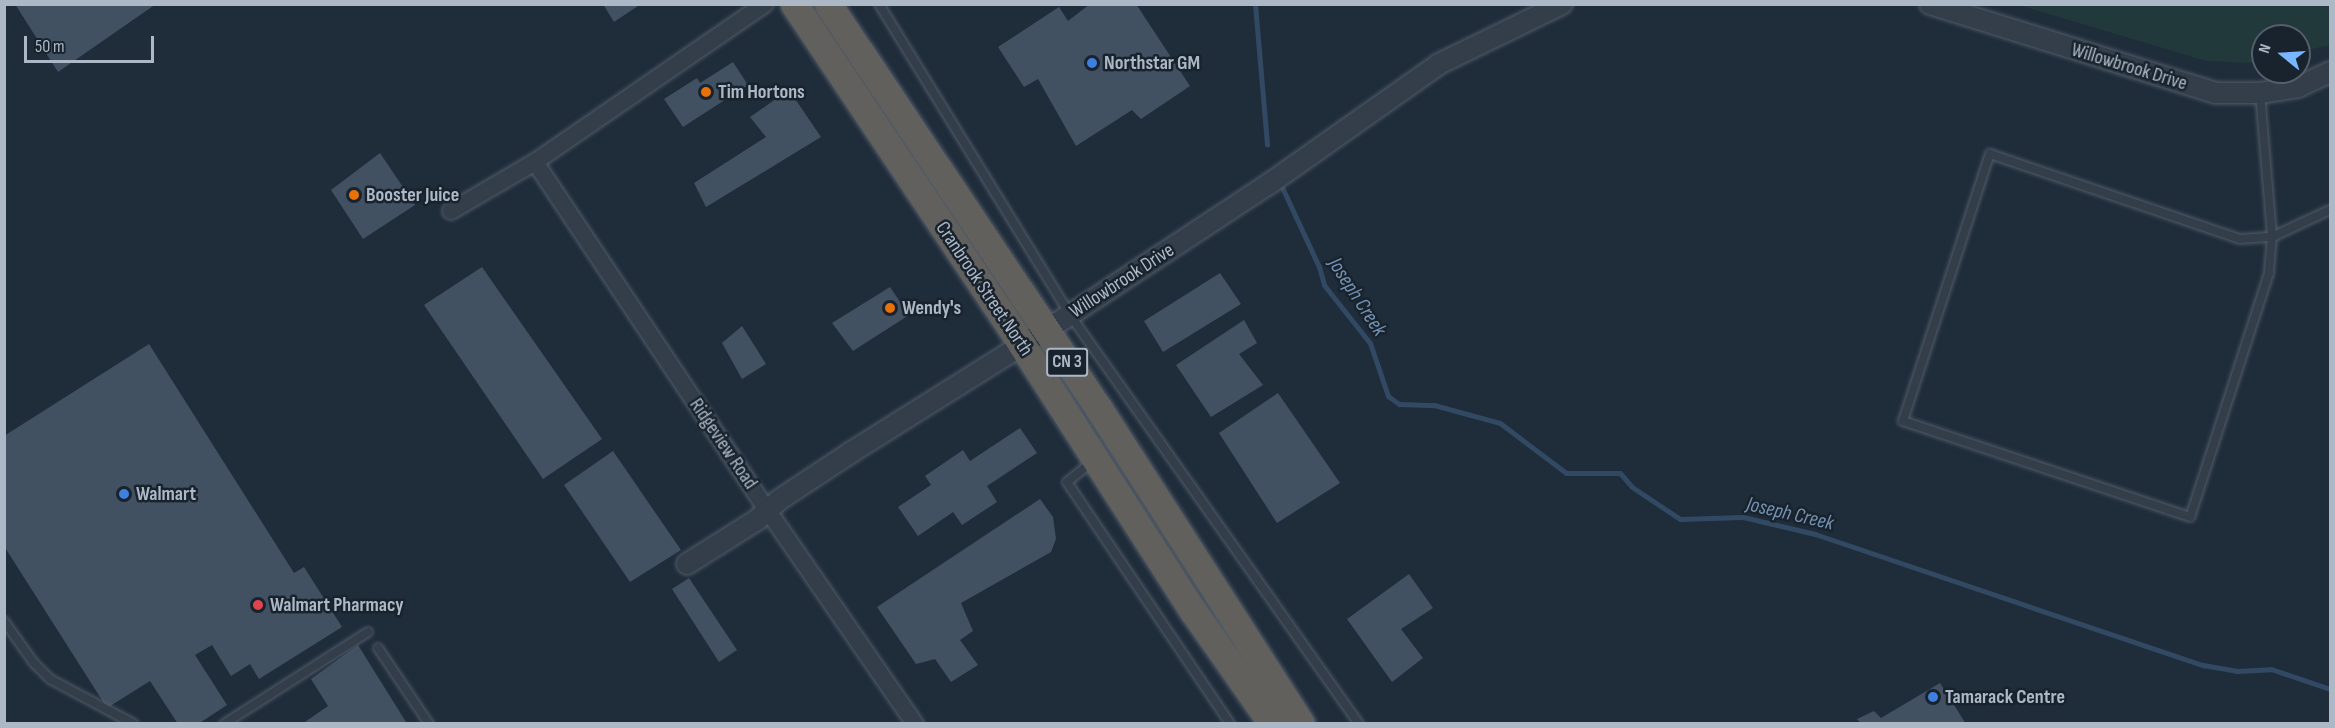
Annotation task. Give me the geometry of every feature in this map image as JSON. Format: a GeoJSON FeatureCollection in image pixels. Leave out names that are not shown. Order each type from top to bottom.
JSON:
{"type":"FeatureCollection","features":[{"type":"Feature","properties":{"kind":"highway","name":"Cranbrook Street North"},"geometry":{"type":"LineString","coordinates":[[794,4],[1022,345],[1266,721]]}},
{"type":"Feature","properties":{"kind":"highway","name":"Cranbrook Street North"},"geometry":{"type":"LineString","coordinates":[[828,4],[1045,330],[1301,723]]}},
{"type":"Feature","properties":{"kind":"street"},"geometry":{"type":"LineString","coordinates":[[451,211],[535,162],[765,4]]}},
{"type":"Feature","properties":{"kind":"street","name":"Willowbrook Drive"},"geometry":{"type":"LineString","coordinates":[[1930,4],[2214,93],[2260,93],[2301,86],[2331,72]]}},
{"type":"Feature","properties":{"kind":"street","name":"Willowbrook Drive"},"geometry":{"type":"LineString","coordinates":[[687,564],[768,511],[778,500],[1070,315],[1269,184],[1438,64],[1560,5]]}},
{"type":"Feature","properties":{"kind":"street","name":"Ridgeview Road"},"geometry":{"type":"LineString","coordinates":[[535,162],[768,511],[915,723]]}},
{"type":"Feature","properties":{"kind":"lane"},"geometry":{"type":"LineString","coordinates":[[879,4],[1070,315],[1359,723]]}},
{"type":"Feature","properties":{"kind":"lane"},"geometry":{"type":"LineString","coordinates":[[2260,93],[2272,237],[2270,273],[2190,517],[1902,421],[1990,154],[2240,239],[2272,237],[2331,210]]}},
{"type":"Feature","properties":{"kind":"lane"},"geometry":{"type":"LineString","coordinates":[[1095,459],[1066,482],[1230,723]]}},
{"type":"Feature","properties":{"kind":"lane"},"geometry":{"type":"LineString","coordinates":[[4,621],[34,663],[50,679],[134,723]]}},
{"type":"Feature","properties":{"kind":"lane"},"geometry":{"type":"LineString","coordinates":[[224,723],[368,632]]}},
{"type":"Feature","properties":{"kind":"lane"},"geometry":{"type":"LineString","coordinates":[[378,648],[429,723]]}},
{"type":"Feature","properties":{"kind":"green space"},"geometry":{"type":"Polygon","coordinates":[[[2019,5],[2330,5],[2330,45],[2311,49],[2311,24],[2251,24],[2251,62],[2206,61],[2019,5]]]}},
{"type":"Feature","properties":{"kind":"building"},"geometry":{"type":"Polygon","coordinates":[[[15,4],[156,4],[58,72],[15,4]]]}},
{"type":"Feature","properties":{"kind":"building"},"geometry":{"type":"Polygon","coordinates":[[[603,4],[641,4],[614,22],[603,4]]]}},
{"type":"Feature","properties":{"kind":"building","name":"Northstar GM"},"geometry":{"type":"Polygon","coordinates":[[[1090,4],[1136,4],[1190,86],[1141,119],[1132,110],[1076,146],[1038,79],[1024,87],[998,47],[1059,7],[1068,21],[1090,4]]]}},
{"type":"Feature","properties":{"kind":"building","name":"Tim Hortons"},"geometry":{"type":"Polygon","coordinates":[[[733,62],[748,85],[683,127],[664,99],[697,78],[700,83],[733,62]]]}},
{"type":"Feature","properties":{"kind":"building"},"geometry":{"type":"Polygon","coordinates":[[[789,90],[821,137],[706,207],[694,183],[766,137],[750,117],[789,90]]]}},
{"type":"Feature","properties":{"kind":"building"},"geometry":{"type":"Polygon","coordinates":[[[380,153],[415,205],[363,239],[331,190],[380,153]]]}},
{"type":"Feature","properties":{"kind":"building"},"geometry":{"type":"Polygon","coordinates":[[[482,267],[602,439],[543,479],[424,305],[482,267]]]}},
{"type":"Feature","properties":{"kind":"building"},"geometry":{"type":"Polygon","coordinates":[[[1220,273],[1241,304],[1163,352],[1144,321],[1220,273]]]}},
{"type":"Feature","properties":{"kind":"building"},"geometry":{"type":"Polygon","coordinates":[[[890,287],[909,315],[853,351],[832,323],[890,287]]]}},
{"type":"Feature","properties":{"kind":"building"},"geometry":{"type":"Polygon","coordinates":[[[1244,320],[1257,343],[1239,354],[1263,385],[1211,417],[1176,365],[1244,320]]]}},
{"type":"Feature","properties":{"kind":"building"},"geometry":{"type":"Polygon","coordinates":[[[742,326],[766,364],[742,379],[722,343],[742,326]]]}},
{"type":"Feature","properties":{"kind":"building","name":"Walmart"},"geometry":{"type":"Polygon","coordinates":[[[149,344],[294,573],[304,567],[342,627],[259,679],[250,664],[231,676],[212,645],[195,655],[227,705],[198,724],[178,724],[150,681],[107,708],[4,546],[4,436],[149,344]]]}},
{"type":"Feature","properties":{"kind":"building"},"geometry":{"type":"Polygon","coordinates":[[[1278,393],[1340,483],[1277,523],[1219,433],[1278,393]]]}},
{"type":"Feature","properties":{"kind":"building"},"geometry":{"type":"Polygon","coordinates":[[[1020,428],[1037,453],[987,486],[997,502],[962,525],[953,512],[918,536],[898,507],[931,485],[925,476],[963,450],[970,461],[1020,428]]]}},
{"type":"Feature","properties":{"kind":"building"},"geometry":{"type":"Polygon","coordinates":[[[613,451],[681,550],[630,582],[564,485],[613,451]]]}},
{"type":"Feature","properties":{"kind":"building"},"geometry":{"type":"Polygon","coordinates":[[[1040,499],[1053,517],[1056,539],[1051,552],[961,603],[973,631],[960,640],[978,665],[951,682],[935,659],[916,664],[877,607],[1040,499]]]}},
{"type":"Feature","properties":{"kind":"building"},"geometry":{"type":"Polygon","coordinates":[[[1409,574],[1433,608],[1401,629],[1423,658],[1392,682],[1347,619],[1409,574]]]}},
{"type":"Feature","properties":{"kind":"building"},"geometry":{"type":"Polygon","coordinates":[[[689,578],[737,650],[719,662],[672,589],[689,578]]]}},
{"type":"Feature","properties":{"kind":"building"},"geometry":{"type":"Polygon","coordinates":[[[358,645],[406,722],[302,724],[328,706],[311,679],[358,645]]]}},
{"type":"Feature","properties":{"kind":"building","name":"Tamarack Centre"},"geometry":{"type":"Polygon","coordinates":[[[1940,683],[1966,724],[1861,724],[1857,719],[1874,711],[1881,718],[1940,683]]]}},
{"type":"Feature","properties":{"kind":"waterway","name":"Joseph Creek"},"geometry":{"type":"LineString","coordinates":[[1255,4],[1267,144]]}},
{"type":"Feature","properties":{"kind":"waterway","name":"Joseph Creek"},"geometry":{"type":"LineString","coordinates":[[1281,185],[1319,267],[1324,285],[1370,343],[1388,396],[1399,404],[1434,405],[1500,423],[1566,473],[1620,473],[1632,487],[1680,519],[1743,517],[1815,534],[2203,665],[2237,671],[2271,669],[2330,689]]}},
{"type":"Feature","properties":{"kind":"place","name":"Northstar GM"},"geometry":{"type":"Point","coordinates":[1092,63]}},
{"type":"Feature","properties":{"kind":"place","name":"Tim Hortons"},"geometry":{"type":"Point","coordinates":[706,92]}},
{"type":"Feature","properties":{"kind":"place","name":"Booster Juice"},"geometry":{"type":"Point","coordinates":[354,195]}},
{"type":"Feature","properties":{"kind":"place","name":"Wendy's"},"geometry":{"type":"Point","coordinates":[890,308]}},
{"type":"Feature","properties":{"kind":"place","name":"Walmart"},"geometry":{"type":"Point","coordinates":[124,494]}},
{"type":"Feature","properties":{"kind":"place","name":"Walmart Pharmacy"},"geometry":{"type":"Point","coordinates":[258,605]}},
{"type":"Feature","properties":{"kind":"place","name":"Tamarack Centre"},"geometry":{"type":"Point","coordinates":[1933,697]}}]}
